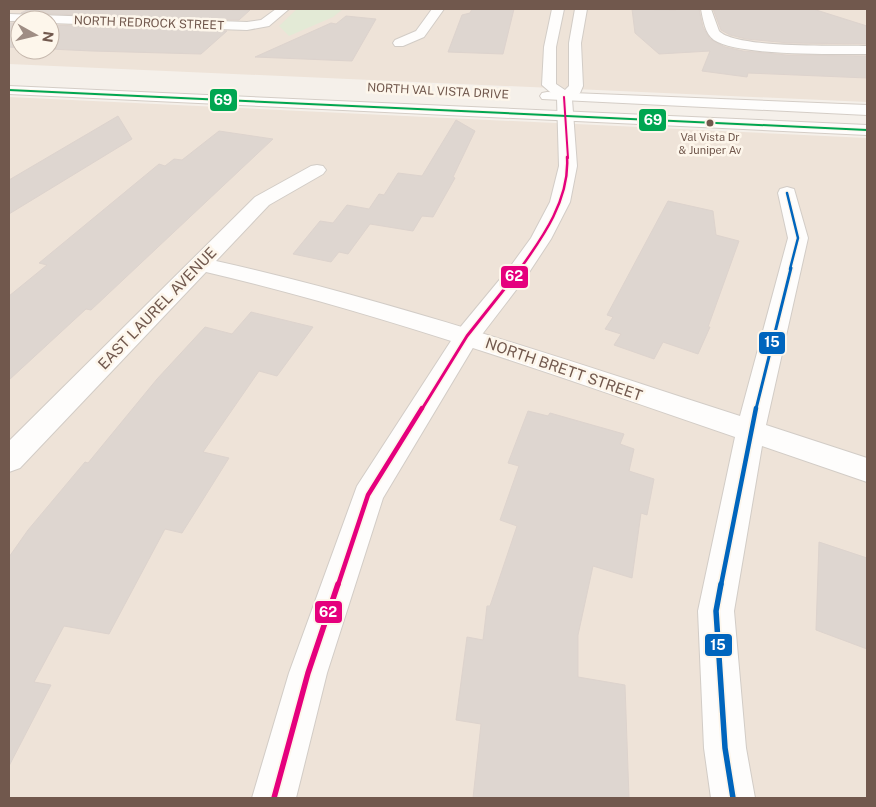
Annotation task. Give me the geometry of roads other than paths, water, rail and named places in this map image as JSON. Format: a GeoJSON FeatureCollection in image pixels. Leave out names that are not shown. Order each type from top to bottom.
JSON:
{"type":"FeatureCollection","features":[{"type":"Feature","properties":{"kind":"street"},"geometry":{"type":"LineString","coordinates":[[82,21],[101,9]]}},
{"type":"Feature","properties":{"kind":"street","name":"NORTH REDROCK STREET"},"geometry":{"type":"LineString","coordinates":[[9,18],[240,26],[260,25],[270,21],[283,9]]}},
{"type":"Feature","properties":{"kind":"street"},"geometry":{"type":"LineString","coordinates":[[399,43],[420,34],[438,9]]}},
{"type":"Feature","properties":{"kind":"street"},"geometry":{"type":"LineString","coordinates":[[274,798],[308,673],[368,495],[467,336],[518,272],[541,239],[560,202],[568,166],[564,106],[549,85],[550,47],[558,9]]}},
{"type":"Feature","properties":{"kind":"street"},"geometry":{"type":"LineString","coordinates":[[564,106],[576,86],[575,43],[581,9]]}},
{"type":"Feature","properties":{"kind":"street"},"geometry":{"type":"LineString","coordinates":[[706,9],[714,33],[725,42],[751,45],[867,50]]}},
{"type":"Feature","properties":{"kind":"street","name":"NORTH VAL VISTA DRIVE"},"geometry":{"type":"LineString","coordinates":[[9,90],[564,106],[867,110]]}},
{"type":"Feature","properties":{"kind":"street","name":"NORTH VAL VISTA DRIVE"},"geometry":{"type":"LineString","coordinates":[[534,95],[564,106],[867,130]]}},
{"type":"Feature","properties":{"kind":"street","name":"EAST LAUREL AVENUE"},"geometry":{"type":"LineString","coordinates":[[9,460],[262,201],[317,170]]}},
{"type":"Feature","properties":{"kind":"street"},"geometry":{"type":"LineString","coordinates":[[733,798],[725,748],[716,612],[750,432],[798,238],[786,193]]}},
{"type":"Feature","properties":{"kind":"street","name":"NORTH BRETT STREET"},"geometry":{"type":"LineString","coordinates":[[200,264],[296,286],[467,336],[867,470]]}},
{"type":"Feature","properties":{"kind":"place","name":"Val Vista Dr & Juniper Av"},"geometry":{"type":"Point","coordinates":[710,123]}}]}
